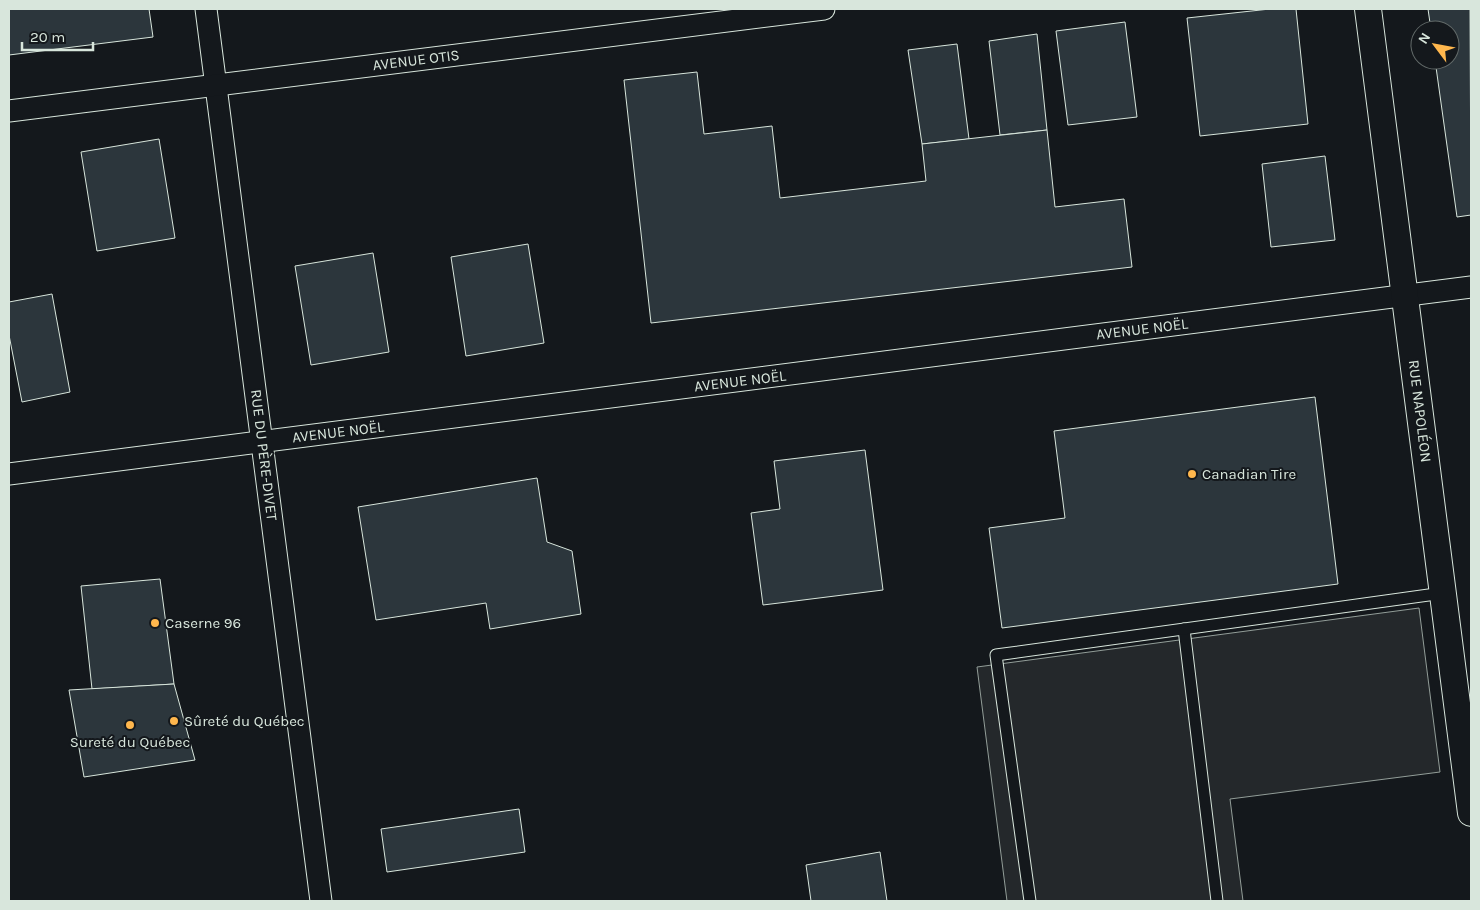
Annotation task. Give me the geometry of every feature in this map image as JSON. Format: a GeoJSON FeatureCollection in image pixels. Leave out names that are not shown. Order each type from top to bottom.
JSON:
{"type":"FeatureCollection","features":[{"type":"Feature","properties":{"kind":"street","name":"RUE DU PÈRE-DIVET"},"geometry":{"type":"LineString","coordinates":[[206,9],[322,901]]}},
{"type":"Feature","properties":{"kind":"street","name":"AVENUE OTIS"},"geometry":{"type":"LineString","coordinates":[[9,111],[824,9]]}},
{"type":"Feature","properties":{"kind":"street","name":"RUE NAPOLÉON"},"geometry":{"type":"LineString","coordinates":[[1368,9],[1471,813]]}},
{"type":"Feature","properties":{"kind":"street","name":"AVENUE NOËL"},"geometry":{"type":"LineString","coordinates":[[9,474],[1471,287]]}},
{"type":"Feature","properties":{"kind":"lane"},"geometry":{"type":"LineString","coordinates":[[1030,901],[996,655],[1443,593]]}},
{"type":"Feature","properties":{"kind":"lane"},"geometry":{"type":"LineString","coordinates":[[1184,629],[1217,901]]}},
{"type":"Feature","properties":{"kind":"shaded area"},"geometry":{"type":"Polygon","coordinates":[[[1419,608],[1440,772],[1230,799],[1243,901],[1007,901],[977,667],[1419,608]]]}},
{"type":"Feature","properties":{"kind":"building"},"geometry":{"type":"Polygon","coordinates":[[[9,9],[149,9],[153,37],[9,55],[9,9]]]}},
{"type":"Feature","properties":{"kind":"building"},"geometry":{"type":"Polygon","coordinates":[[[1270,9],[1296,9],[1308,124],[1200,136],[1187,18],[1270,9]]]}},
{"type":"Feature","properties":{"kind":"building"},"geometry":{"type":"Polygon","coordinates":[[[1428,9],[1470,9],[1471,215],[1457,217],[1436,70],[1460,70],[1460,20],[1430,20],[1428,9]]]}},
{"type":"Feature","properties":{"kind":"building"},"geometry":{"type":"Polygon","coordinates":[[[1125,22],[1137,117],[1068,125],[1056,31],[1125,22]]]}},
{"type":"Feature","properties":{"kind":"building"},"geometry":{"type":"Polygon","coordinates":[[[1037,34],[1047,130],[1000,135],[989,41],[1037,34]]]}},
{"type":"Feature","properties":{"kind":"building"},"geometry":{"type":"Polygon","coordinates":[[[957,44],[969,139],[922,144],[908,50],[957,44]]]}},
{"type":"Feature","properties":{"kind":"building"},"geometry":{"type":"Polygon","coordinates":[[[697,72],[704,134],[772,126],[780,198],[926,181],[922,144],[1047,130],[1055,207],[1124,199],[1132,267],[651,323],[624,80],[697,72]]]}},
{"type":"Feature","properties":{"kind":"building"},"geometry":{"type":"Polygon","coordinates":[[[159,139],[175,238],[97,251],[81,152],[159,139]]]}},
{"type":"Feature","properties":{"kind":"building"},"geometry":{"type":"Polygon","coordinates":[[[1325,156],[1335,240],[1271,247],[1262,164],[1325,156]]]}},
{"type":"Feature","properties":{"kind":"building"},"geometry":{"type":"Polygon","coordinates":[[[528,244],[544,343],[466,356],[451,257],[528,244]]]}},
{"type":"Feature","properties":{"kind":"building"},"geometry":{"type":"Polygon","coordinates":[[[373,253],[389,352],[311,365],[295,266],[373,253]]]}},
{"type":"Feature","properties":{"kind":"building"},"geometry":{"type":"Polygon","coordinates":[[[52,294],[70,392],[22,402],[9,335],[9,302],[52,294]]]}},
{"type":"Feature","properties":{"kind":"building","name":"Canadian Tire"},"geometry":{"type":"Polygon","coordinates":[[[1315,397],[1338,584],[1002,628],[989,528],[1065,518],[1054,431],[1315,397]]]}},
{"type":"Feature","properties":{"kind":"building"},"geometry":{"type":"Polygon","coordinates":[[[865,450],[883,590],[763,605],[751,513],[780,509],[774,461],[865,450]]]}},
{"type":"Feature","properties":{"kind":"building"},"geometry":{"type":"Polygon","coordinates":[[[537,478],[547,542],[572,551],[581,614],[490,629],[486,603],[376,620],[358,507],[537,478]]]}},
{"type":"Feature","properties":{"kind":"building","name":"Caserne 96"},"geometry":{"type":"Polygon","coordinates":[[[160,579],[174,684],[92,689],[81,586],[160,579]]]}},
{"type":"Feature","properties":{"kind":"building","name":"Sureté du Québec"},"geometry":{"type":"Polygon","coordinates":[[[174,684],[195,760],[84,777],[69,690],[174,684]]]}},
{"type":"Feature","properties":{"kind":"building"},"geometry":{"type":"Polygon","coordinates":[[[519,809],[525,852],[387,872],[381,829],[519,809]]]}},
{"type":"Feature","properties":{"kind":"building"},"geometry":{"type":"Polygon","coordinates":[[[880,852],[887,901],[811,901],[806,865],[880,852]]]}},
{"type":"Feature","properties":{"kind":"place","name":"Canadian Tire"},"geometry":{"type":"Point","coordinates":[1192,474]}},
{"type":"Feature","properties":{"kind":"place","name":"Caserne 96"},"geometry":{"type":"Point","coordinates":[155,623]}},
{"type":"Feature","properties":{"kind":"place","name":"Sûreté du Québec"},"geometry":{"type":"Point","coordinates":[174,721]}},
{"type":"Feature","properties":{"kind":"place","name":"Sureté du Québec"},"geometry":{"type":"Point","coordinates":[130,725]}}]}
